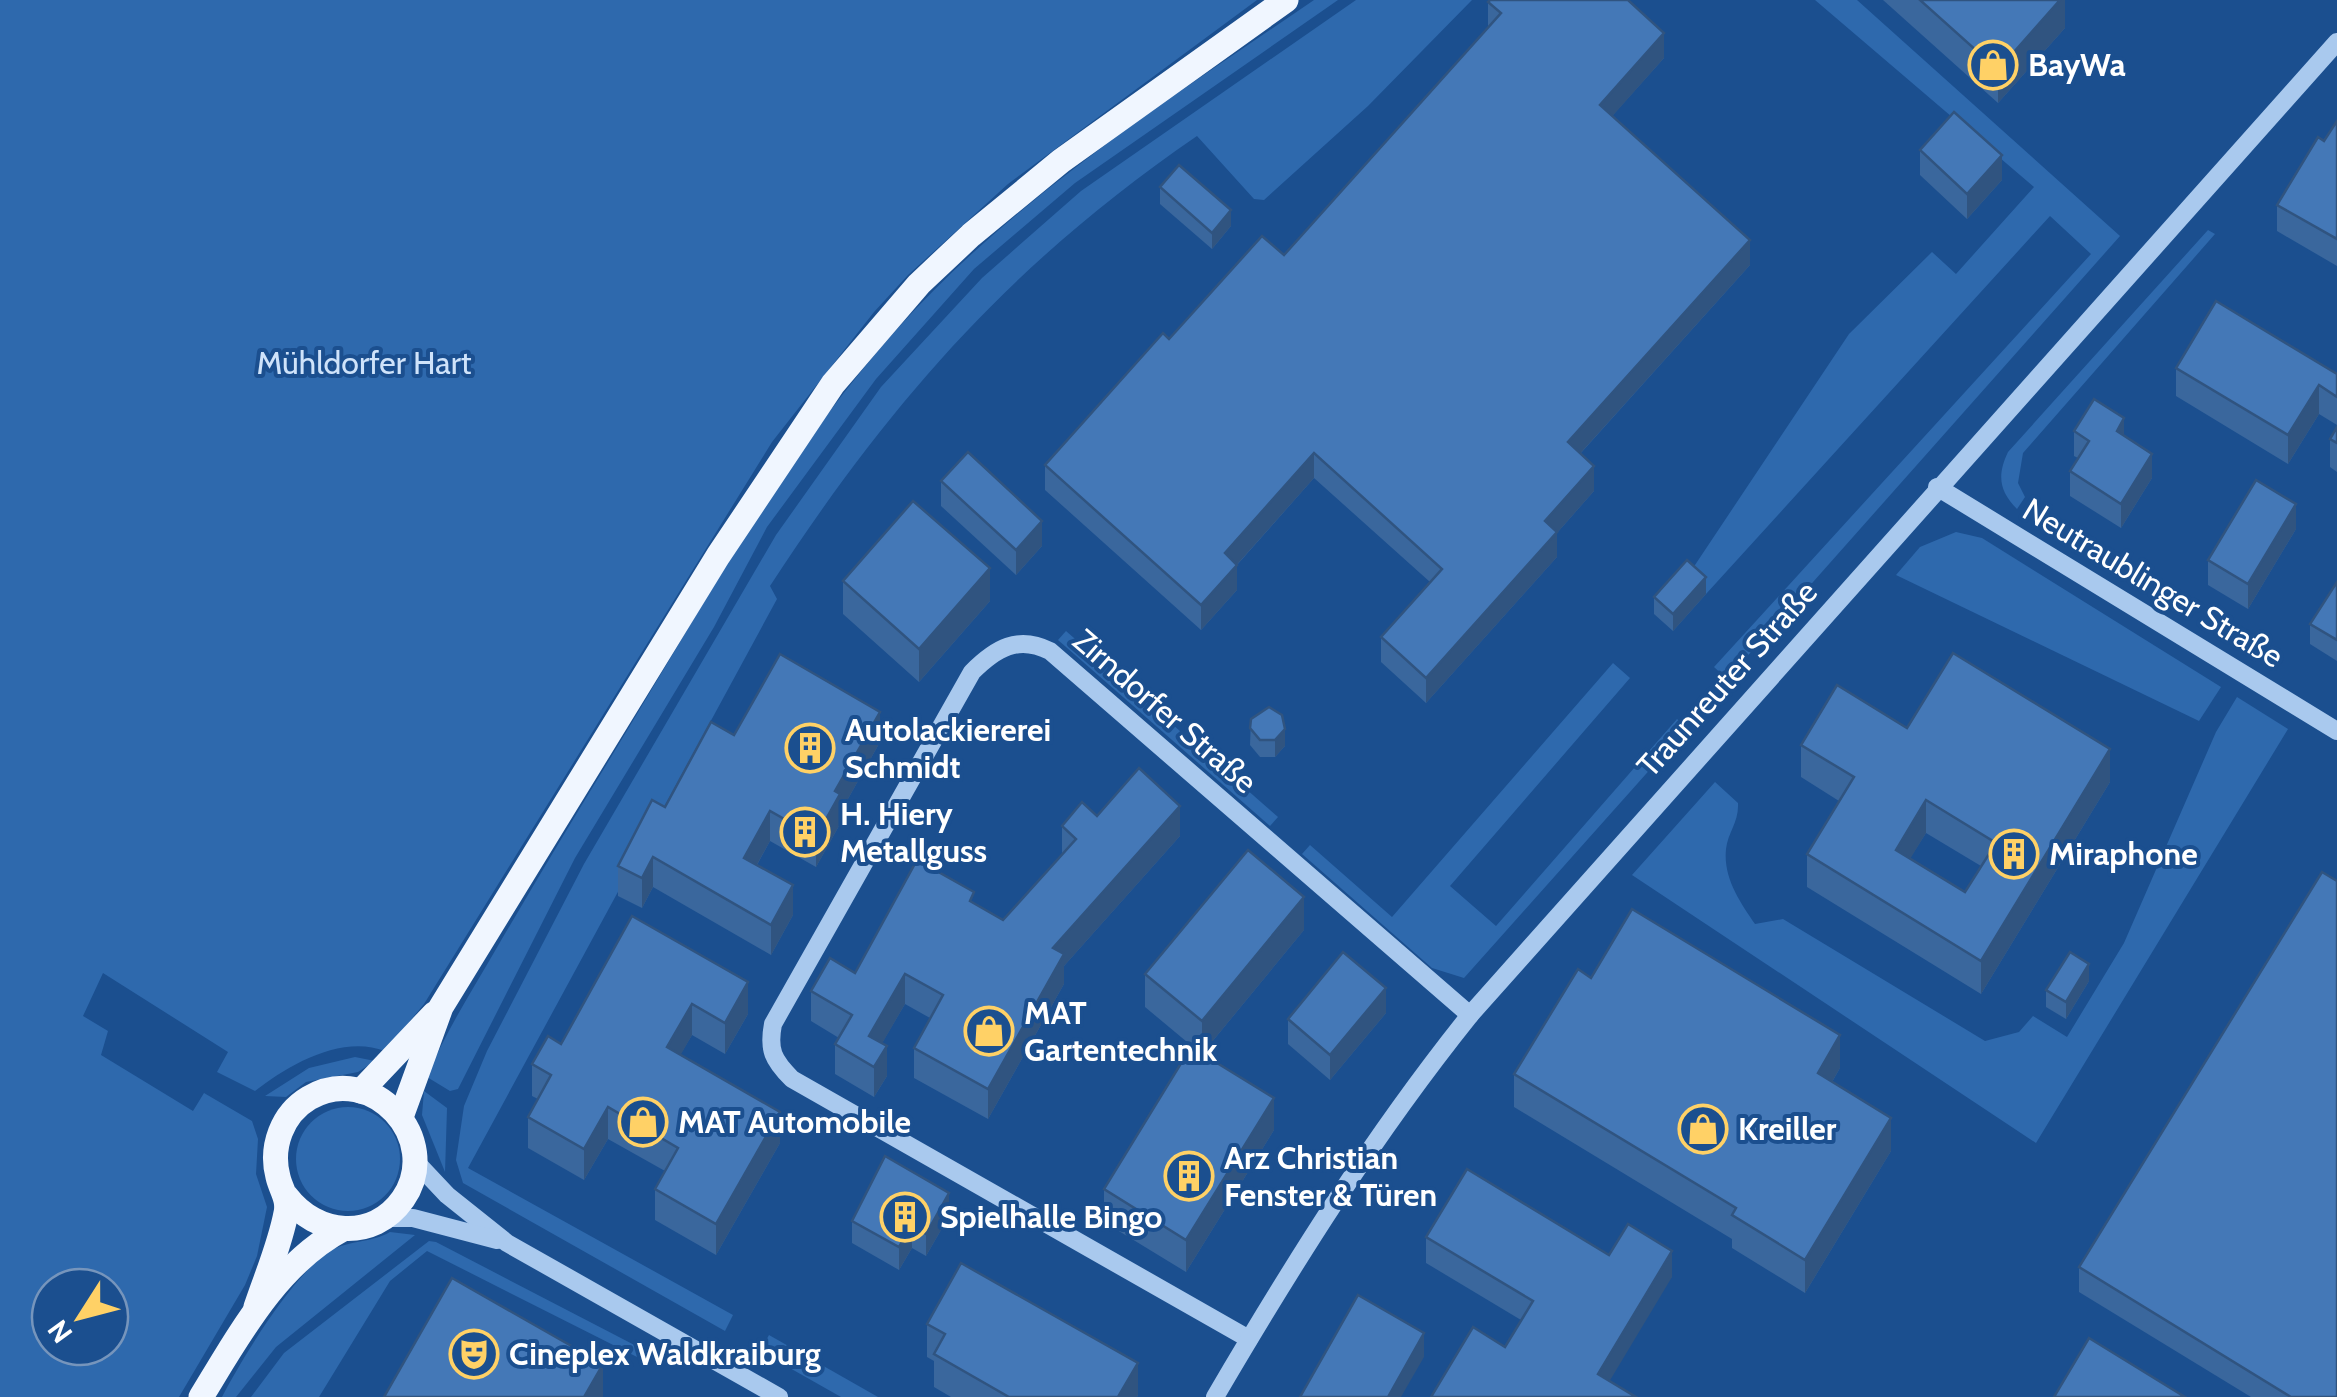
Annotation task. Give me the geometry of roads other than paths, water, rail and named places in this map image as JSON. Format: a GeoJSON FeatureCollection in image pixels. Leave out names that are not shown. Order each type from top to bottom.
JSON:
{"type":"FeatureCollection","features":[{"type":"Feature","properties":{"kind":"main road"},"geometry":{"type":"LineString","coordinates":[[401,1117],[441,1007],[784,452],[885,321],[958,247],[1018,195],[1286,0]]}},
{"type":"Feature","properties":{"kind":"main road"},"geometry":{"type":"LineString","coordinates":[[361,1091],[441,1007]]}},
{"type":"Feature","properties":{"kind":"main road"},"geometry":{"type":"LineString","coordinates":[[202,1397],[256,1307],[285,1218],[286,1197],[275,1155],[290,1115],[322,1092],[361,1091],[384,1100],[401,1117],[412,1138],[415,1161],[402,1199],[383,1218],[343,1229],[308,1254],[256,1307]]}},
{"type":"Feature","properties":{"kind":"main road"},"geometry":{"type":"LineString","coordinates":[[286,1197],[311,1220],[343,1229]]}},
{"type":"Feature","properties":{"kind":"street","name":"Traunreuter Straße"},"geometry":{"type":"LineString","coordinates":[[1215,1397],[1340,1191],[1404,1097],[1470,1015],[2337,42]]}},
{"type":"Feature","properties":{"kind":"street","name":"Neutraublinger Straße"},"geometry":{"type":"LineString","coordinates":[[1937,488],[2337,730]]}},
{"type":"Feature","properties":{"kind":"street","name":"Zirndorfer Straße"},"geometry":{"type":"LineString","coordinates":[[1249,1339],[792,1079],[776,1063],[769,1046],[774,1024],[972,672],[1002,647],[1034,643],[1050,651],[1470,1015]]}},
{"type":"Feature","properties":{"kind":"street"},"geometry":{"type":"LineString","coordinates":[[415,1161],[447,1195],[507,1242],[779,1397]]}},
{"type":"Feature","properties":{"kind":"street"},"geometry":{"type":"LineString","coordinates":[[383,1218],[412,1218],[507,1242]]}},
{"type":"Feature","properties":{"kind":"place","name":"BayWa"},"geometry":{"type":"Point","coordinates":[1993,65]}},
{"type":"Feature","properties":{"kind":"place","name":"Autolackiererei Schmidt"},"geometry":{"type":"Point","coordinates":[810,748]}},
{"type":"Feature","properties":{"kind":"place","name":"H. Hiery Metallguss"},"geometry":{"type":"Point","coordinates":[805,832]}},
{"type":"Feature","properties":{"kind":"place","name":"Miraphone"},"geometry":{"type":"Point","coordinates":[2014,854]}},
{"type":"Feature","properties":{"kind":"place","name":"MAT Gartentechnik"},"geometry":{"type":"Point","coordinates":[989,1031]}},
{"type":"Feature","properties":{"kind":"place","name":"MAT Automobile"},"geometry":{"type":"Point","coordinates":[643,1122]}},
{"type":"Feature","properties":{"kind":"place","name":"Kreiller"},"geometry":{"type":"Point","coordinates":[1703,1129]}},
{"type":"Feature","properties":{"kind":"place","name":"Arz Christian Fenster & Türen"},"geometry":{"type":"Point","coordinates":[1189,1176]}},
{"type":"Feature","properties":{"kind":"place","name":"Spielhalle Bingo"},"geometry":{"type":"Point","coordinates":[905,1217]}},
{"type":"Feature","properties":{"kind":"place","name":"Cineplex Waldkraiburg"},"geometry":{"type":"Point","coordinates":[474,1354]}},
{"type":"Feature","properties":{"kind":"park label","name":"Mühldorfer Hart"},"geometry":{"type":"Point","coordinates":[364,363]}}]}
